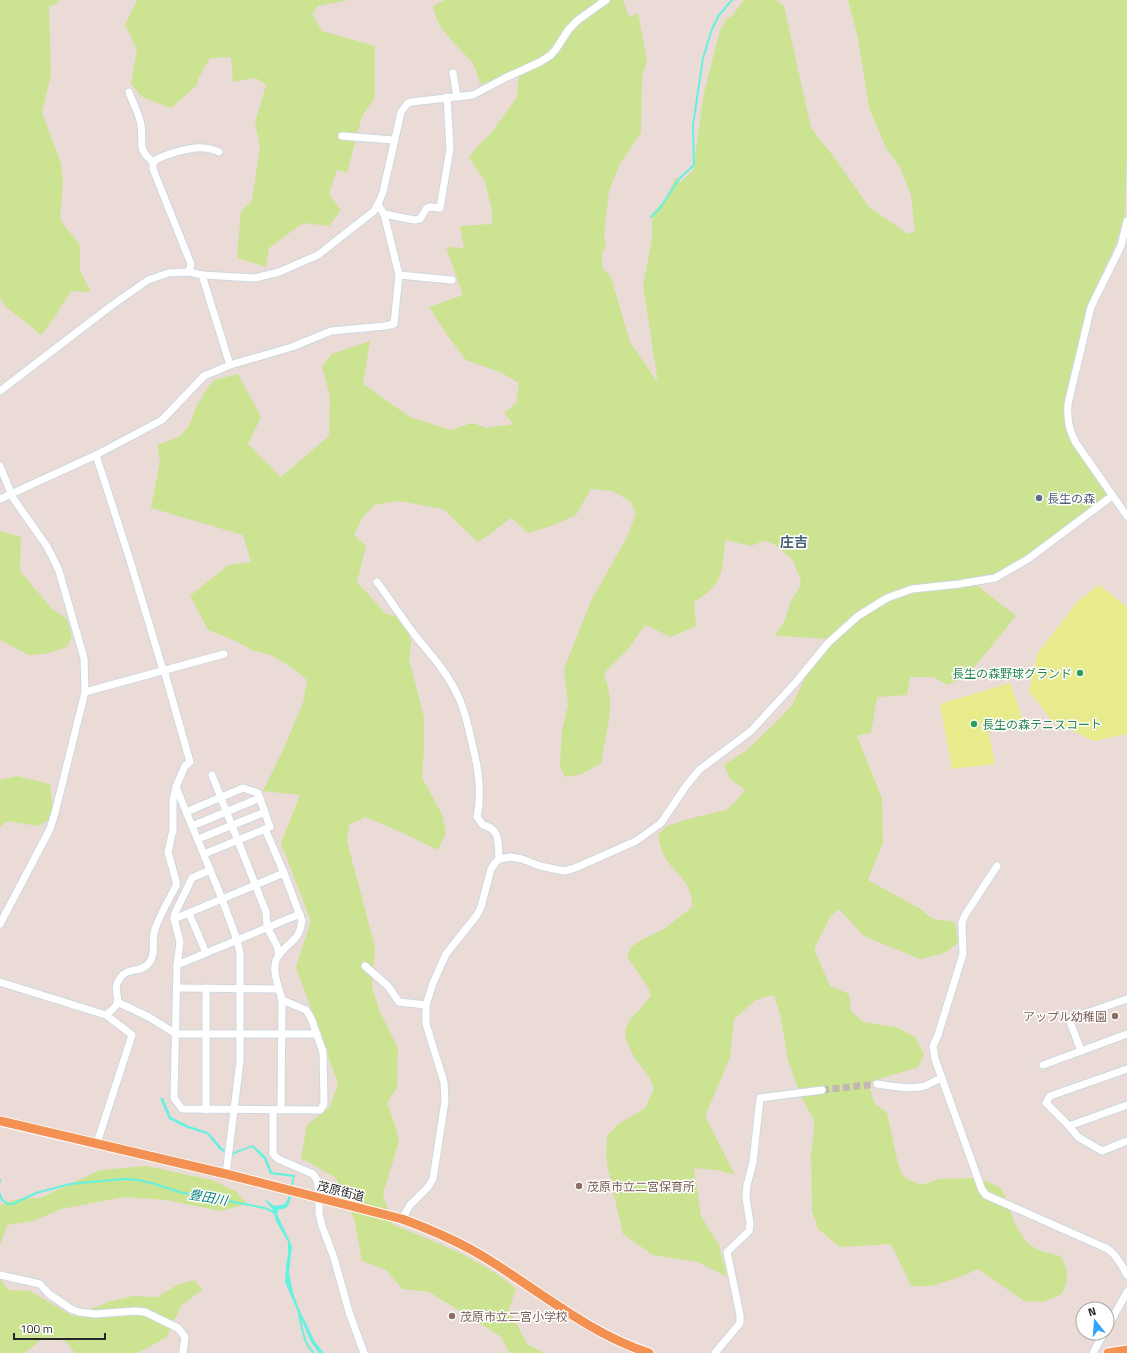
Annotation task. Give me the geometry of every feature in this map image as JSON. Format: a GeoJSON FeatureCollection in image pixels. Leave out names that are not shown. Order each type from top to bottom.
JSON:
{"type":"FeatureCollection","features":[{"type":"Feature","properties":{"kind":"main road","name":"茂原街道"},"geometry":{"type":"LineString","coordinates":[[0,1121],[226,1174],[402,1219],[465,1246],[489,1260],[580,1320],[617,1340],[649,1353]]}},
{"type":"Feature","properties":{"kind":"main road"},"geometry":{"type":"LineString","coordinates":[[1108,1353],[1127,1350]]}},
{"type":"Feature","properties":{"kind":"street"},"geometry":{"type":"LineString","coordinates":[[0,391],[137,286],[157,276],[168,273],[189,272],[202,275],[255,278],[293,267],[318,255],[374,211],[378,205],[401,112],[407,104],[411,102],[480,93],[505,78],[540,62],[551,55],[569,29],[578,20],[606,0]]}},
{"type":"Feature","properties":{"kind":"street"},"geometry":{"type":"LineString","coordinates":[[453,73],[457,96]]}},
{"type":"Feature","properties":{"kind":"street"},"geometry":{"type":"LineString","coordinates":[[129,92],[141,125],[141,148],[147,157],[153,162]]}},
{"type":"Feature","properties":{"kind":"street"},"geometry":{"type":"LineString","coordinates":[[384,214],[414,220],[420,219],[426,209],[430,207],[440,208],[450,149],[447,97]]}},
{"type":"Feature","properties":{"kind":"street"},"geometry":{"type":"LineString","coordinates":[[342,136],[394,140]]}},
{"type":"Feature","properties":{"kind":"street"},"geometry":{"type":"LineString","coordinates":[[153,162],[159,157],[196,148],[204,148],[219,152]]}},
{"type":"Feature","properties":{"kind":"street"},"geometry":{"type":"LineString","coordinates":[[153,162],[153,169],[191,264],[189,272]]}},
{"type":"Feature","properties":{"kind":"street"},"geometry":{"type":"LineString","coordinates":[[0,499],[96,455],[162,420],[204,376],[230,365],[292,347],[331,331],[394,324],[399,275],[384,214],[378,205]]}},
{"type":"Feature","properties":{"kind":"street"},"geometry":{"type":"LineString","coordinates":[[1127,221],[1121,246],[1091,307],[1068,404],[1067,418],[1070,430],[1076,443],[1127,516]]}},
{"type":"Feature","properties":{"kind":"street"},"geometry":{"type":"LineString","coordinates":[[202,275],[230,365]]}},
{"type":"Feature","properties":{"kind":"street"},"geometry":{"type":"LineString","coordinates":[[399,275],[452,280]]}},
{"type":"Feature","properties":{"kind":"street"},"geometry":{"type":"LineString","coordinates":[[96,455],[164,670],[190,762],[186,766],[176,787],[173,800],[173,830],[168,852],[176,886],[156,928],[154,934],[154,947],[150,963],[143,968],[126,972],[120,977],[116,986],[116,1006],[106,1015]]}},
{"type":"Feature","properties":{"kind":"street"},"geometry":{"type":"LineString","coordinates":[[0,466],[13,498],[46,545],[59,572],[84,658],[85,692],[51,827],[0,924]]}},
{"type":"Feature","properties":{"kind":"street"},"geometry":{"type":"LineString","coordinates":[[402,1219],[410,1205],[428,1187],[433,1179],[445,1101],[444,1082],[426,1024],[426,1005],[433,983],[450,947],[477,915],[491,869],[495,863],[499,860],[511,857],[522,859],[540,866],[564,871],[575,868],[636,842],[661,822],[699,770],[751,731],[796,682],[828,643],[858,616],[888,598],[912,589],[959,584],[995,578],[1028,559],[1112,496]]}},
{"type":"Feature","properties":{"kind":"street"},"geometry":{"type":"LineString","coordinates":[[377,582],[417,638],[440,665],[459,696],[469,730],[479,779],[479,806],[477,817],[482,825],[491,827],[496,834],[499,860]]}},
{"type":"Feature","properties":{"kind":"street"},"geometry":{"type":"LineString","coordinates":[[85,692],[224,654]]}},
{"type":"Feature","properties":{"kind":"street"},"geometry":{"type":"LineString","coordinates":[[212,775],[266,912],[268,927],[277,946],[279,955]]}},
{"type":"Feature","properties":{"kind":"street"},"geometry":{"type":"LineString","coordinates":[[176,787],[238,940],[240,953],[240,1061],[226,1174]]}},
{"type":"Feature","properties":{"kind":"street"},"geometry":{"type":"LineString","coordinates":[[186,812],[243,788],[258,793],[270,827],[204,854]]}},
{"type":"Feature","properties":{"kind":"street"},"geometry":{"type":"LineString","coordinates":[[192,826],[260,798]]}},
{"type":"Feature","properties":{"kind":"street"},"geometry":{"type":"LineString","coordinates":[[198,839],[265,812]]}},
{"type":"Feature","properties":{"kind":"street"},"geometry":{"type":"LineString","coordinates":[[265,829],[284,873],[302,921],[299,933],[279,955],[276,960],[275,968],[282,1000],[281,1110]]}},
{"type":"Feature","properties":{"kind":"street"},"geometry":{"type":"LineString","coordinates":[[997,866],[962,922],[963,954],[938,1035],[933,1046],[935,1059],[982,1190],[986,1195],[1108,1249],[1119,1260],[1127,1275]]}},
{"type":"Feature","properties":{"kind":"street"},"geometry":{"type":"LineString","coordinates":[[210,870],[192,878],[175,913],[174,919],[180,942],[177,965],[174,1098],[182,1109],[320,1110],[324,1104],[323,1052],[317,1034],[311,1018],[306,1010],[282,1000]]}},
{"type":"Feature","properties":{"kind":"street"},"geometry":{"type":"LineString","coordinates":[[174,919],[284,873]]}},
{"type":"Feature","properties":{"kind":"street"},"geometry":{"type":"LineString","coordinates":[[189,913],[206,953]]}},
{"type":"Feature","properties":{"kind":"street"},"geometry":{"type":"LineString","coordinates":[[177,965],[300,914]]}},
{"type":"Feature","properties":{"kind":"street"},"geometry":{"type":"LineString","coordinates":[[365,966],[388,986],[399,1002],[426,1005]]}},
{"type":"Feature","properties":{"kind":"street"},"geometry":{"type":"LineString","coordinates":[[0,982],[106,1015],[132,1035],[97,1143]]}},
{"type":"Feature","properties":{"kind":"street"},"geometry":{"type":"LineString","coordinates":[[177,988],[279,989]]}},
{"type":"Feature","properties":{"kind":"street"},"geometry":{"type":"LineString","coordinates":[[206,988],[206,1110]]}},
{"type":"Feature","properties":{"kind":"street"},"geometry":{"type":"LineString","coordinates":[[1081,1051],[1069,1020],[1127,999]]}},
{"type":"Feature","properties":{"kind":"street"},"geometry":{"type":"LineString","coordinates":[[117,1002],[149,1017],[176,1034],[317,1034]]}},
{"type":"Feature","properties":{"kind":"street"},"geometry":{"type":"LineString","coordinates":[[1043,1065],[1127,1034]]}},
{"type":"Feature","properties":{"kind":"street"},"geometry":{"type":"LineString","coordinates":[[1127,1069],[1050,1096],[1046,1103],[1078,1137],[1102,1151],[1127,1141]]}},
{"type":"Feature","properties":{"kind":"street"},"geometry":{"type":"LineString","coordinates":[[877,1084],[917,1087],[942,1078]]}},
{"type":"Feature","properties":{"kind":"street"},"geometry":{"type":"LineString","coordinates":[[715,1353],[740,1323],[740,1315],[727,1252],[749,1231],[750,1223],[746,1198],[753,1162],[760,1098],[822,1090]]}},
{"type":"Feature","properties":{"kind":"street"},"geometry":{"type":"LineString","coordinates":[[1069,1126],[1127,1105]]}},
{"type":"Feature","properties":{"kind":"street"},"geometry":{"type":"LineString","coordinates":[[273,1110],[272,1150],[274,1154],[278,1159],[315,1176],[318,1187],[319,1213],[322,1226],[334,1258],[349,1312],[364,1353]]}},
{"type":"Feature","properties":{"kind":"street"},"geometry":{"type":"LineString","coordinates":[[0,1275],[40,1284],[49,1294],[79,1312],[95,1314],[135,1311],[146,1312],[178,1328],[185,1336],[183,1353]]}},
{"type":"Feature","properties":{"kind":"street"},"geometry":{"type":"LineString","coordinates":[[1115,1314],[1127,1292]]}},
{"type":"Feature","properties":{"kind":"street"},"geometry":{"type":"LineString","coordinates":[[1093,1353],[1100,1341]]}},
{"type":"Feature","properties":{"kind":"green space"},"geometry":{"type":"Polygon","coordinates":[[[0,0],[59,0],[59,2],[49,7],[51,75],[42,112],[61,164],[63,182],[60,220],[80,245],[80,271],[90,290],[88,292],[71,291],[41,335],[4,305],[0,297],[0,0]]]}},
{"type":"Feature","properties":{"kind":"green space"},"geometry":{"type":"Polygon","coordinates":[[[137,0],[349,0],[318,6],[312,14],[322,31],[375,46],[375,97],[362,116],[347,173],[337,170],[329,194],[341,210],[329,226],[303,223],[269,248],[266,267],[237,258],[241,211],[252,201],[260,146],[255,123],[266,85],[256,78],[233,82],[231,57],[210,58],[198,79],[197,85],[171,108],[142,97],[131,84],[137,50],[125,25],[137,0]]]}},
{"type":"Feature","properties":{"kind":"green space"},"geometry":{"type":"Polygon","coordinates":[[[445,0],[623,0],[629,17],[638,13],[647,60],[642,77],[641,133],[620,164],[609,191],[604,234],[606,245],[602,254],[602,267],[611,277],[630,342],[658,383],[643,285],[652,239],[652,214],[666,199],[676,177],[680,183],[693,170],[704,93],[720,30],[724,25],[725,20],[732,16],[744,0],[776,0],[784,6],[811,128],[837,161],[869,207],[908,234],[915,232],[911,195],[900,167],[887,150],[869,108],[858,38],[848,0],[1127,0],[1127,140],[1125,215],[1115,246],[1094,290],[1081,331],[1072,373],[1071,439],[1108,496],[1016,564],[993,574],[974,577],[979,587],[1016,616],[967,676],[947,685],[933,677],[910,677],[907,695],[877,697],[871,733],[857,736],[882,798],[883,843],[868,880],[919,908],[933,919],[955,922],[958,943],[945,953],[920,959],[864,936],[839,909],[830,917],[814,949],[830,986],[849,994],[851,1011],[863,1022],[896,1027],[915,1037],[924,1055],[918,1067],[873,1081],[869,1087],[875,1104],[887,1113],[901,1173],[907,1179],[921,1185],[940,1179],[971,1178],[986,1181],[1002,1189],[1010,1211],[1024,1239],[1036,1249],[1061,1256],[1067,1271],[1066,1284],[1062,1294],[1043,1302],[1024,1301],[978,1269],[932,1286],[911,1286],[891,1244],[840,1247],[818,1229],[812,1211],[811,1153],[814,1120],[801,1097],[788,1060],[780,1014],[774,995],[756,1000],[734,1019],[730,1058],[705,1116],[735,1175],[717,1170],[694,1168],[701,1216],[719,1245],[727,1277],[698,1262],[653,1255],[623,1234],[608,1169],[606,1155],[607,1136],[617,1125],[645,1108],[654,1089],[650,1078],[634,1057],[626,1040],[625,1030],[631,1018],[651,996],[648,987],[627,957],[631,947],[643,939],[664,929],[692,907],[690,891],[664,856],[658,835],[667,826],[688,819],[726,810],[735,802],[745,790],[730,779],[724,765],[747,750],[792,705],[814,659],[828,639],[778,637],[779,636],[775,635],[784,622],[791,601],[801,585],[800,578],[792,559],[774,544],[763,541],[751,546],[725,540],[720,577],[704,596],[694,602],[696,626],[671,637],[645,625],[629,648],[604,673],[609,693],[610,708],[601,763],[582,774],[565,777],[560,766],[562,730],[568,705],[564,669],[591,601],[627,537],[636,514],[631,502],[613,491],[591,489],[576,515],[551,526],[528,533],[512,518],[478,542],[443,509],[399,501],[374,505],[361,520],[354,535],[366,546],[357,582],[386,614],[406,618],[411,642],[409,659],[424,717],[422,778],[442,814],[446,833],[438,850],[365,817],[349,825],[347,841],[375,947],[372,987],[380,1012],[398,1048],[397,1088],[387,1103],[399,1141],[383,1194],[392,1224],[440,1244],[488,1268],[516,1289],[509,1309],[527,1344],[544,1353],[510,1353],[500,1336],[429,1292],[402,1289],[386,1270],[362,1261],[355,1222],[336,1178],[301,1158],[307,1125],[330,1107],[338,1083],[296,967],[311,921],[281,843],[300,795],[263,791],[283,750],[303,703],[307,680],[294,669],[271,655],[254,651],[236,641],[208,630],[190,596],[228,565],[251,562],[243,535],[151,508],[160,461],[157,445],[179,437],[189,426],[196,407],[214,380],[238,374],[261,417],[248,444],[281,477],[329,436],[330,396],[322,367],[332,354],[370,341],[363,384],[410,417],[451,430],[472,423],[487,428],[513,424],[504,413],[516,403],[519,383],[502,373],[466,360],[447,335],[429,307],[463,295],[446,247],[464,248],[460,226],[492,224],[492,212],[485,182],[469,157],[492,132],[517,97],[519,74],[480,84],[473,63],[443,30],[435,15],[433,6],[445,0]]]}},
{"type":"Feature","properties":{"kind":"green space"},"geometry":{"type":"Polygon","coordinates":[[[0,531],[21,537],[20,571],[52,609],[67,619],[72,638],[67,647],[45,654],[29,655],[0,640],[0,531]]]}},
{"type":"Feature","properties":{"kind":"green space","name":"長生の森野球グランド"},"geometry":{"type":"Polygon","coordinates":[[[1099,585],[1127,607],[1127,734],[1094,741],[1052,721],[1029,691],[1037,654],[1078,601],[1099,585]]]}},
{"type":"Feature","properties":{"kind":"green space","name":"長生の森テニスコート"},"geometry":{"type":"Polygon","coordinates":[[[1010,683],[1023,720],[988,728],[995,764],[952,769],[940,704],[1010,683]]]}},
{"type":"Feature","properties":{"kind":"green space"},"geometry":{"type":"Polygon","coordinates":[[[17,776],[50,784],[54,816],[39,826],[7,821],[0,827],[0,780],[17,776]]]}},
{"type":"Feature","properties":{"kind":"green space"},"geometry":{"type":"Polygon","coordinates":[[[146,1166],[212,1180],[237,1192],[247,1204],[221,1211],[166,1200],[124,1197],[61,1209],[33,1221],[7,1225],[0,1245],[0,1205],[18,1199],[40,1198],[100,1170],[146,1166]]]}},
{"type":"Feature","properties":{"kind":"green space"},"geometry":{"type":"Polygon","coordinates":[[[0,1279],[9,1290],[30,1291],[73,1316],[111,1301],[134,1296],[157,1297],[179,1284],[195,1280],[202,1290],[181,1306],[167,1337],[137,1353],[75,1353],[62,1337],[42,1339],[25,1353],[0,1353],[0,1279]]]}},
{"type":"Feature","properties":{"kind":"water"},"geometry":{"type":"Polygon","coordinates":[[[160,1098],[163,1098],[171,1117],[189,1126],[208,1132],[223,1149],[234,1152],[253,1145],[266,1157],[272,1172],[295,1175],[289,1204],[286,1208],[278,1210],[277,1214],[292,1246],[289,1272],[293,1293],[315,1342],[324,1353],[319,1353],[311,1342],[285,1282],[288,1242],[276,1221],[273,1210],[263,1198],[274,1206],[285,1204],[289,1196],[293,1177],[270,1174],[264,1159],[252,1147],[234,1154],[226,1153],[219,1149],[207,1134],[187,1128],[169,1119],[160,1098]]]}},
{"type":"Feature","properties":{"kind":"waterway"},"geometry":{"type":"LineString","coordinates":[[651,217],[660,208],[679,179],[694,165],[693,125],[703,58],[712,29],[719,15],[732,0]]}},
{"type":"Feature","properties":{"kind":"waterway","name":"豊田川"},"geometry":{"type":"LineString","coordinates":[[0,1194],[2,1200],[8,1204],[13,1204],[36,1193],[70,1184],[123,1179],[138,1180],[179,1192],[265,1208],[275,1213]]}},
{"type":"Feature","properties":{"kind":"waterway","name":"豊田川"},"geometry":{"type":"LineString","coordinates":[[299,1315],[306,1341],[314,1353]]}},
{"type":"Feature","properties":{"kind":"tunnel"},"geometry":{"type":"LineString","coordinates":[[822,1090],[877,1084]]}},
{"type":"Feature","properties":{"kind":"place","name":"長生の森"},"geometry":{"type":"Point","coordinates":[1039,498]}},
{"type":"Feature","properties":{"kind":"place","name":"長生の森野球グランド"},"geometry":{"type":"Point","coordinates":[1080,673]}},
{"type":"Feature","properties":{"kind":"place","name":"長生の森テニスコート"},"geometry":{"type":"Point","coordinates":[974,724]}},
{"type":"Feature","properties":{"kind":"place","name":"アップル幼稚園"},"geometry":{"type":"Point","coordinates":[1115,1016]}},
{"type":"Feature","properties":{"kind":"place","name":"茂原市立二宮保育所"},"geometry":{"type":"Point","coordinates":[579,1186]}},
{"type":"Feature","properties":{"kind":"place","name":"茂原市立二宮小学校"},"geometry":{"type":"Point","coordinates":[452,1316]}},
{"type":"Feature","properties":{"kind":"district","name":"庄吉"},"geometry":{"type":"Point","coordinates":[794,541]}}]}
